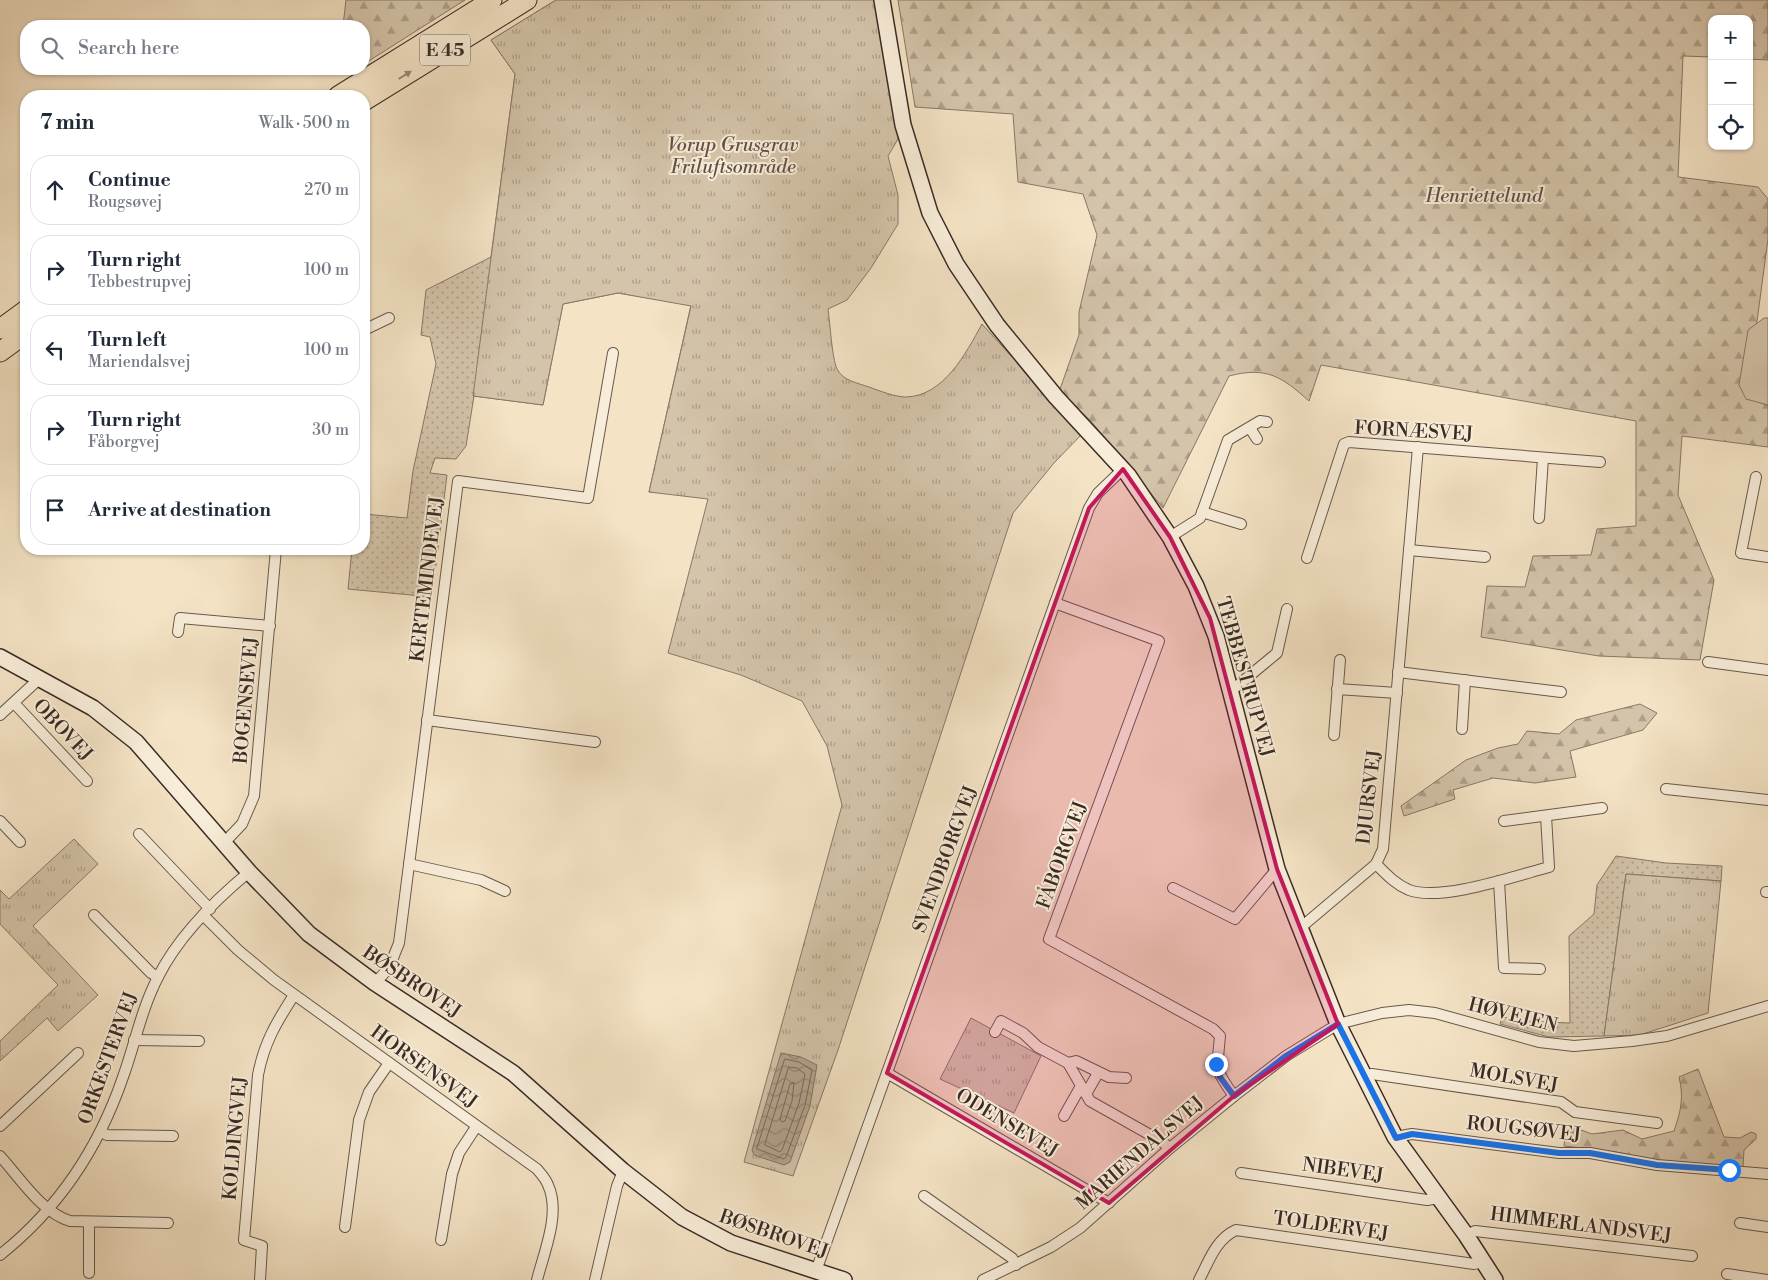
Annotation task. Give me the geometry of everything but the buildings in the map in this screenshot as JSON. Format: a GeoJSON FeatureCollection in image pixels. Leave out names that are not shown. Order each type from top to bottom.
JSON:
{"type":"FeatureCollection","features":[{"type":"Feature","properties":{"kind":"highway","name":"E 45"},"geometry":{"type":"LineString","coordinates":[[348,90],[492,0]]}},
{"type":"Feature","properties":{"kind":"highway","name":"E 45"},"geometry":{"type":"LineString","coordinates":[[370,97],[527,0]]}},
{"type":"Feature","properties":{"kind":"highway"},"geometry":{"type":"LineString","coordinates":[[0,329],[20,314]]}},
{"type":"Feature","properties":{"kind":"highway"},"geometry":{"type":"LineString","coordinates":[[0,352],[20,337]]}},
{"type":"Feature","properties":{"kind":"street","name":"TEBBESTRUPVEJ"},"geometry":{"type":"LineString","coordinates":[[882,0],[903,125],[930,213],[951,255],[997,325],[1041,380],[1123,469],[1147,500],[1170,537],[1196,586],[1210,618],[1231,691],[1277,869],[1299,929],[1338,1024],[1396,1138],[1466,1235],[1495,1280]]}},
{"type":"Feature","properties":{"kind":"street"},"geometry":{"type":"LineString","coordinates":[[370,327],[389,318]]}},
{"type":"Feature","properties":{"kind":"street","name":"KERTEMINDEVEJ"},"geometry":{"type":"LineString","coordinates":[[375,983],[389,968],[399,943],[458,481],[588,498],[613,352]]}},
{"type":"Feature","properties":{"kind":"street"},"geometry":{"type":"LineString","coordinates":[[1170,537],[1200,518],[1228,440],[1260,421],[1266,422]]}},
{"type":"Feature","properties":{"kind":"street"},"geometry":{"type":"LineString","coordinates":[[1250,428],[1257,439]]}},
{"type":"Feature","properties":{"kind":"street","name":"FORNÆSVEJ"},"geometry":{"type":"LineString","coordinates":[[1307,558],[1344,444],[1349,442],[1600,462]]}},
{"type":"Feature","properties":{"kind":"street","name":"DJURSVEJ"},"geometry":{"type":"LineString","coordinates":[[1299,929],[1376,864],[1385,840],[1418,447]]}},
{"type":"Feature","properties":{"kind":"street"},"geometry":{"type":"LineString","coordinates":[[1539,518],[1543,458]]}},
{"type":"Feature","properties":{"kind":"street","name":"SVENDBORGVEJ"},"geometry":{"type":"LineString","coordinates":[[816,1271],[1088,508],[1098,493],[1123,469]]}},
{"type":"Feature","properties":{"kind":"street"},"geometry":{"type":"LineString","coordinates":[[1756,477],[1741,553],[1768,557]]}},
{"type":"Feature","properties":{"kind":"street"},"geometry":{"type":"LineString","coordinates":[[1202,512],[1241,524]]}},
{"type":"Feature","properties":{"kind":"street"},"geometry":{"type":"LineString","coordinates":[[1409,550],[1485,557]]}},
{"type":"Feature","properties":{"kind":"street","name":"BOGENSEVEJ"},"geometry":{"type":"LineString","coordinates":[[224,844],[242,824],[254,796],[276,555]]}},
{"type":"Feature","properties":{"kind":"street","name":"FÅBORGVEJ"},"geometry":{"type":"LineString","coordinates":[[1055,603],[1159,641],[1049,939],[1213,1029],[1220,1036],[1216,1064],[1220,1077],[1234,1096]]}},
{"type":"Feature","properties":{"kind":"street"},"geometry":{"type":"LineString","coordinates":[[1231,691],[1277,653],[1287,609]]}},
{"type":"Feature","properties":{"kind":"street"},"geometry":{"type":"LineString","coordinates":[[178,632],[180,618],[270,626]]}},
{"type":"Feature","properties":{"kind":"street","name":"BØSBROVEJ"},"geometry":{"type":"LineString","coordinates":[[0,657],[93,708],[136,742],[249,872],[309,934],[375,983],[513,1073],[623,1171],[682,1217],[705,1231],[751,1250],[844,1280]]}},
{"type":"Feature","properties":{"kind":"street"},"geometry":{"type":"LineString","coordinates":[[1334,735],[1340,660]]}},
{"type":"Feature","properties":{"kind":"street"},"geometry":{"type":"LineString","coordinates":[[1708,662],[1768,670]]}},
{"type":"Feature","properties":{"kind":"street"},"geometry":{"type":"LineString","coordinates":[[1398,672],[1561,692]]}},
{"type":"Feature","properties":{"kind":"street","name":"OBOVEJ"},"geometry":{"type":"LineString","coordinates":[[0,715],[40,678]]}},
{"type":"Feature","properties":{"kind":"street"},"geometry":{"type":"LineString","coordinates":[[1462,729],[1465,680]]}},
{"type":"Feature","properties":{"kind":"street"},"geometry":{"type":"LineString","coordinates":[[1337,689],[1397,694]]}},
{"type":"Feature","properties":{"kind":"street","name":"OBOVEJ"},"geometry":{"type":"LineString","coordinates":[[14,703],[86,781]]}},
{"type":"Feature","properties":{"kind":"street"},"geometry":{"type":"LineString","coordinates":[[427,720],[595,742]]}},
{"type":"Feature","properties":{"kind":"street"},"geometry":{"type":"LineString","coordinates":[[1666,789],[1768,800]]}},
{"type":"Feature","properties":{"kind":"street"},"geometry":{"type":"LineString","coordinates":[[1504,821],[1602,808]]}},
{"type":"Feature","properties":{"kind":"street"},"geometry":{"type":"LineString","coordinates":[[1376,864],[1393,882],[1426,894],[1445,893],[1550,867],[1546,816]]}},
{"type":"Feature","properties":{"kind":"street"},"geometry":{"type":"LineString","coordinates":[[0,821],[20,842]]}},
{"type":"Feature","properties":{"kind":"street","name":"HORSENSVEJ"},"geometry":{"type":"LineString","coordinates":[[139,834],[238,950],[294,995],[537,1169],[548,1185],[553,1205],[537,1280]]}},
{"type":"Feature","properties":{"kind":"street"},"geometry":{"type":"LineString","coordinates":[[409,864],[481,880],[505,891]]}},
{"type":"Feature","properties":{"kind":"street"},"geometry":{"type":"LineString","coordinates":[[1173,888],[1235,919],[1277,869]]}},
{"type":"Feature","properties":{"kind":"street","name":"ORKESTERVEJ"},"geometry":{"type":"LineString","coordinates":[[0,1255],[49,1209],[80,1168],[101,1132],[118,1092],[144,1009],[158,977],[179,944],[207,912],[249,872]]}},
{"type":"Feature","properties":{"kind":"street"},"geometry":{"type":"LineString","coordinates":[[1498,880],[1504,968],[1540,969]]}},
{"type":"Feature","properties":{"kind":"street"},"geometry":{"type":"LineString","coordinates":[[94,915],[151,973],[158,977]]}},
{"type":"Feature","properties":{"kind":"street","name":"KOLDINGVEJ"},"geometry":{"type":"LineString","coordinates":[[260,1280],[262,1246],[244,1240],[258,1075],[262,1051],[274,1026],[294,995]]}},
{"type":"Feature","properties":{"kind":"street","name":"HØVEJEN"},"geometry":{"type":"LineString","coordinates":[[1338,1024],[1382,1013],[1409,1010],[1435,1013],[1539,1042],[1574,1046],[1632,1042],[1667,1036],[1768,1006]]}},
{"type":"Feature","properties":{"kind":"street"},"geometry":{"type":"LineString","coordinates":[[995,1032],[1001,1021],[1023,1033],[1038,1046],[1068,1063],[1090,1101],[1170,1148]]}},
{"type":"Feature","properties":{"kind":"street","name":"MARIENDALSVEJ"},"geometry":{"type":"LineString","coordinates":[[983,1280],[1016,1266],[1080,1228],[1170,1148],[1234,1096],[1286,1056],[1338,1024]]}},
{"type":"Feature","properties":{"kind":"street"},"geometry":{"type":"LineString","coordinates":[[134,1040],[199,1041]]}},
{"type":"Feature","properties":{"kind":"street"},"geometry":{"type":"LineString","coordinates":[[0,1126],[78,1053]]}},
{"type":"Feature","properties":{"kind":"street"},"geometry":{"type":"LineString","coordinates":[[1068,1063],[1076,1061],[1109,1077],[1126,1078]]}},
{"type":"Feature","properties":{"kind":"street"},"geometry":{"type":"LineString","coordinates":[[346,1227],[359,1120],[370,1092],[389,1063]]}},
{"type":"Feature","properties":{"kind":"street","name":"ODENSEVEJ"},"geometry":{"type":"LineString","coordinates":[[887,1073],[1109,1203]]}},
{"type":"Feature","properties":{"kind":"street"},"geometry":{"type":"LineString","coordinates":[[1064,1116],[1098,1073]]}},
{"type":"Feature","properties":{"kind":"street","name":"MOLSVEJ"},"geometry":{"type":"LineString","coordinates":[[1363,1076],[1372,1074],[1551,1100],[1560,1102],[1575,1112],[1657,1123]]}},
{"type":"Feature","properties":{"kind":"street"},"geometry":{"type":"LineString","coordinates":[[441,1240],[452,1174],[459,1153],[476,1127]]}},
{"type":"Feature","properties":{"kind":"street"},"geometry":{"type":"LineString","coordinates":[[101,1132],[107,1135],[173,1136]]}},
{"type":"Feature","properties":{"kind":"street","name":"ROUGSØVEJ"},"geometry":{"type":"LineString","coordinates":[[1396,1138],[1412,1134],[1559,1153],[1590,1153],[1657,1165],[1768,1174]]}},
{"type":"Feature","properties":{"kind":"street"},"geometry":{"type":"LineString","coordinates":[[0,1156],[49,1209],[60,1218],[89,1222],[168,1223]]}},
{"type":"Feature","properties":{"kind":"street"},"geometry":{"type":"LineString","coordinates":[[595,1280],[617,1186],[623,1171]]}},
{"type":"Feature","properties":{"kind":"street","name":"NIBEVEJ"},"geometry":{"type":"LineString","coordinates":[[1241,1173],[1427,1200],[1439,1198]]}},
{"type":"Feature","properties":{"kind":"street"},"geometry":{"type":"LineString","coordinates":[[924,1196],[1012,1258],[1016,1266]]}},
{"type":"Feature","properties":{"kind":"street"},"geometry":{"type":"LineString","coordinates":[[89,1222],[89,1273]]}},
{"type":"Feature","properties":{"kind":"street"},"geometry":{"type":"LineString","coordinates":[[1740,1223],[1768,1227]]}},
{"type":"Feature","properties":{"kind":"street","name":"TOLDERVEJ"},"geometry":{"type":"LineString","coordinates":[[1199,1280],[1219,1242],[1226,1235],[1236,1230],[1474,1264],[1483,1262]]}},
{"type":"Feature","properties":{"kind":"street","name":"HIMMERLANDSVEJ"},"geometry":{"type":"LineString","coordinates":[[1466,1235],[1475,1231],[1692,1256]]}},
{"type":"Feature","properties":{"kind":"street"},"geometry":{"type":"LineString","coordinates":[[1728,1274],[1767,1280]]}},
{"type":"Feature","properties":{"kind":"highlighted area"},"geometry":{"type":"Polygon","coordinates":[[[1123,469],[1170,537],[1210,618],[1277,869],[1338,1024],[1234,1096],[1109,1203],[887,1073],[1089,508],[1123,469]]]}},
{"type":"Feature","properties":{"kind":"green space"},"geometry":{"type":"Polygon","coordinates":[[[346,0],[465,0],[370,60],[370,20],[344,20],[346,0]]]}},
{"type":"Feature","properties":{"kind":"green space"},"geometry":{"type":"Polygon","coordinates":[[[556,0],[701,268],[716,493],[649,492],[691,305],[618,293],[563,304],[543,405],[474,396],[466,446],[456,459],[435,458],[430,473],[447,475],[432,597],[348,589],[351,555],[370,555],[370,515],[407,518],[413,471],[436,364],[430,337],[421,335],[426,290],[491,257],[515,74],[491,40],[556,0]]]}},
{"type":"Feature","properties":{"kind":"green space","name":"Vorup Grusgrav Friluftsområde"},"geometry":{"type":"Polygon","coordinates":[[[556,0],[876,0],[896,114],[898,139],[888,156],[898,195],[898,224],[871,268],[847,300],[828,309],[832,349],[837,369],[851,381],[888,394],[906,397],[920,395],[943,381],[952,371],[969,348],[982,324],[1082,434],[1054,463],[1013,513],[838,1050],[793,1176],[744,1162],[842,805],[827,746],[802,701],[741,675],[668,653],[708,499],[649,492],[691,306],[618,293],[563,304],[543,405],[473,396],[515,74],[491,40],[556,0]]]}},
{"type":"Feature","properties":{"kind":"green space","name":"Henriettelund"},"geometry":{"type":"Polygon","coordinates":[[[898,0],[1768,0],[1768,60],[1753,59],[1753,15],[1708,15],[1708,57],[1683,56],[1678,177],[1758,187],[1768,199],[1768,239],[1747,396],[1768,406],[1768,447],[1682,436],[1678,495],[1714,580],[1700,660],[1599,656],[1481,637],[1487,586],[1525,587],[1533,556],[1591,555],[1597,529],[1636,526],[1636,421],[1321,365],[1309,401],[1282,380],[1273,376],[1254,372],[1242,373],[1229,376],[1163,508],[1090,420],[1059,392],[1079,335],[1079,312],[1097,235],[1083,194],[1018,182],[1013,114],[915,107],[898,0]]]}},
{"type":"Feature","properties":{"kind":"green space"},"geometry":{"type":"Polygon","coordinates":[[[1764,318],[1768,318],[1768,405],[1746,399],[1739,385],[1748,330],[1764,318]]]}},
{"type":"Feature","properties":{"kind":"green space"},"geometry":{"type":"Polygon","coordinates":[[[1640,704],[1657,713],[1643,730],[1570,751],[1576,777],[1535,783],[1493,778],[1453,790],[1455,799],[1404,816],[1401,806],[1466,760],[1498,748],[1518,744],[1527,731],[1559,734],[1576,720],[1640,704]]]}},
{"type":"Feature","properties":{"kind":"green space"},"geometry":{"type":"Polygon","coordinates":[[[74,839],[98,864],[33,926],[98,995],[58,1031],[47,1018],[0,1061],[0,1041],[58,985],[0,924],[0,890],[9,899],[74,839]]]}},
{"type":"Feature","properties":{"kind":"green space"},"geometry":{"type":"Polygon","coordinates":[[[1616,856],[1666,863],[1722,866],[1721,881],[1626,874],[1604,1036],[1549,1037],[1500,1024],[1502,1017],[1521,1021],[1570,1023],[1569,936],[1594,914],[1597,885],[1616,856]]]}},
{"type":"Feature","properties":{"kind":"green space"},"geometry":{"type":"Polygon","coordinates":[[[1626,874],[1721,881],[1708,1013],[1640,1035],[1604,1036],[1626,874]]]}},
{"type":"Feature","properties":{"kind":"green space"},"geometry":{"type":"Polygon","coordinates":[[[971,1018],[1041,1056],[1014,1113],[940,1079],[971,1018]]]}},
{"type":"Feature","properties":{"kind":"green space"},"geometry":{"type":"Polygon","coordinates":[[[1698,1069],[1724,1137],[1740,1138],[1751,1132],[1756,1134],[1756,1139],[1744,1150],[1743,1167],[1654,1160],[1616,1152],[1564,1146],[1566,1128],[1570,1126],[1592,1134],[1623,1130],[1642,1139],[1674,1131],[1681,1104],[1679,1077],[1698,1069]]]}},
{"type":"Feature","properties":{"kind":"water"},"geometry":{"type":"Polygon","coordinates":[[[781,1053],[801,1057],[817,1065],[810,1106],[790,1162],[784,1165],[754,1155],[752,1150],[781,1053]]]}},
{"type":"Feature","properties":{"kind":"route"},"geometry":{"type":"LineString","coordinates":[[1216,1064],[1220,1077],[1234,1096],[1286,1056],[1338,1024],[1396,1138],[1412,1134],[1559,1153],[1590,1153],[1657,1165],[1729,1170]]}}]}
